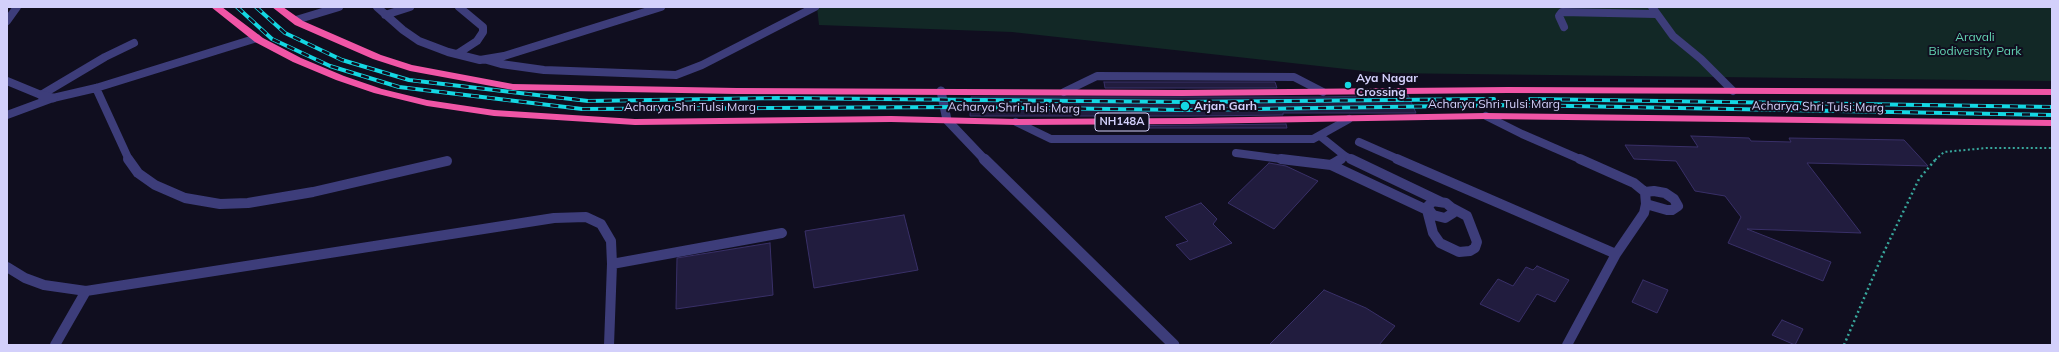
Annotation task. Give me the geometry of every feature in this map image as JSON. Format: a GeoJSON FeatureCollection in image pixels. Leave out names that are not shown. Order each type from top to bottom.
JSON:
{"type":"FeatureCollection","features":[{"type":"Feature","properties":{"kind":"highway","name":"Acharya Shri Tulsi Marg"},"geometry":{"type":"LineString","coordinates":[[216,7],[257,38],[326,72],[378,91],[427,103],[494,112],[635,122],[947,120],[1016,122],[1349,119],[1486,116],[2052,123]]}},
{"type":"Feature","properties":{"kind":"highway","name":"Acharya Shri Tulsi Marg"},"geometry":{"type":"LineString","coordinates":[[277,7],[296,20],[337,41],[410,68],[513,87],[737,91],[2052,92]]}},
{"type":"Feature","properties":{"kind":"street"},"geometry":{"type":"LineString","coordinates":[[941,91],[947,120],[1010,186],[1174,345]]}},
{"type":"Feature","properties":{"kind":"street"},"geometry":{"type":"LineString","coordinates":[[41,95],[53,98]]}},
{"type":"Feature","properties":{"kind":"lane"},"geometry":{"type":"LineString","coordinates":[[7,21],[17,7]]}},
{"type":"Feature","properties":{"kind":"lane"},"geometry":{"type":"LineString","coordinates":[[296,20],[339,7]]}},
{"type":"Feature","properties":{"kind":"lane"},"geometry":{"type":"LineString","coordinates":[[377,7],[411,37],[435,48],[457,54],[501,64],[544,70],[676,75],[702,65],[815,7]]}},
{"type":"Feature","properties":{"kind":"lane"},"geometry":{"type":"LineString","coordinates":[[385,15],[410,7]]}},
{"type":"Feature","properties":{"kind":"lane"},"geometry":{"type":"LineString","coordinates":[[457,54],[477,41],[483,32],[479,23],[459,7]]}},
{"type":"Feature","properties":{"kind":"lane"},"geometry":{"type":"LineString","coordinates":[[487,60],[661,7]]}},
{"type":"Feature","properties":{"kind":"lane"},"geometry":{"type":"LineString","coordinates":[[1564,28],[1559,16],[1562,12],[1654,10],[1673,36],[1701,59],[1734,92]]}},
{"type":"Feature","properties":{"kind":"lane"},"geometry":{"type":"LineString","coordinates":[[7,115],[53,98],[96,88],[257,38]]}},
{"type":"Feature","properties":{"kind":"lane"},"geometry":{"type":"LineString","coordinates":[[7,81],[41,95],[105,57],[134,43]]}},
{"type":"Feature","properties":{"kind":"lane"},"geometry":{"type":"LineString","coordinates":[[1064,92],[1097,76],[1294,77],[1323,92]]}},
{"type":"Feature","properties":{"kind":"lane"},"geometry":{"type":"LineString","coordinates":[[96,88],[127,157],[138,173],[155,185],[185,198],[220,204],[248,203],[313,192],[448,162]]}},
{"type":"Feature","properties":{"kind":"lane"},"geometry":{"type":"LineString","coordinates":[[1486,116],[1522,134],[1611,172],[1634,183],[1645,192],[1654,191],[1674,198],[1678,206],[1672,210],[1667,210],[1646,204]]}},
{"type":"Feature","properties":{"kind":"lane"},"geometry":{"type":"LineString","coordinates":[[1016,122],[1051,139],[1313,139],[1349,119]]}},
{"type":"Feature","properties":{"kind":"lane"},"geometry":{"type":"LineString","coordinates":[[1320,136],[1345,156],[1442,202],[1467,216],[1477,242],[1475,248],[1470,251],[1459,252],[1440,243],[1433,233],[1427,205],[1429,203],[1442,202]]}},
{"type":"Feature","properties":{"kind":"lane"},"geometry":{"type":"LineString","coordinates":[[1359,142],[1616,254]]}},
{"type":"Feature","properties":{"kind":"lane"},"geometry":{"type":"LineString","coordinates":[[1236,153],[1331,166],[1427,210],[1437,217],[1445,218],[1452,216],[1452,208]]}},
{"type":"Feature","properties":{"kind":"lane"},"geometry":{"type":"LineString","coordinates":[[1331,166],[1345,156]]}},
{"type":"Feature","properties":{"kind":"lane"},"geometry":{"type":"LineString","coordinates":[[1567,345],[1604,279],[1616,254],[1644,213],[1646,204],[1645,192]]}},
{"type":"Feature","properties":{"kind":"lane"},"geometry":{"type":"LineString","coordinates":[[7,267],[25,278],[44,285],[86,291],[462,232],[572,216],[586,217],[601,224],[611,241],[612,264],[608,345]]}},
{"type":"Feature","properties":{"kind":"lane"},"geometry":{"type":"LineString","coordinates":[[612,264],[782,233]]}},
{"type":"Feature","properties":{"kind":"lane"},"geometry":{"type":"LineString","coordinates":[[55,345],[86,291]]}},
{"type":"Feature","properties":{"kind":"path"},"geometry":{"type":"LineString","coordinates":[[1844,345],[1882,256],[1919,179],[1938,156],[1944,152],[1987,148],[2052,148]]}},
{"type":"Feature","properties":{"kind":"green space","name":"Aravali Biodiversity Park"},"geometry":{"type":"Polygon","coordinates":[[[817,7],[2052,7],[2052,81],[1382,73],[1012,32],[819,25],[817,7]]]}},
{"type":"Feature","properties":{"kind":"building"},"geometry":{"type":"Polygon","coordinates":[[[1104,82],[1275,82],[1277,88],[1105,88],[1104,82]]]}},
{"type":"Feature","properties":{"kind":"building"},"geometry":{"type":"Polygon","coordinates":[[[1408,95],[1416,113],[1283,113],[1283,115],[1190,116],[970,116],[971,97],[1323,97],[1408,95]]]}},
{"type":"Feature","properties":{"kind":"building"},"geometry":{"type":"Polygon","coordinates":[[[1286,124],[1287,128],[1110,128],[1110,126],[1286,124]]]}},
{"type":"Feature","properties":{"kind":"building"},"geometry":{"type":"Polygon","coordinates":[[[1691,136],[1749,138],[1751,141],[1791,142],[1789,138],[1904,140],[1928,166],[1807,163],[1861,233],[1747,229],[1831,262],[1823,281],[1728,243],[1741,217],[1725,196],[1695,191],[1676,161],[1634,159],[1625,145],[1698,147],[1691,136]]]}},
{"type":"Feature","properties":{"kind":"building"},"geometry":{"type":"Polygon","coordinates":[[[1269,163],[1286,166],[1318,181],[1274,229],[1228,203],[1269,163]]]}},
{"type":"Feature","properties":{"kind":"building"},"geometry":{"type":"Polygon","coordinates":[[[1201,203],[1217,219],[1213,224],[1232,243],[1190,260],[1176,245],[1188,241],[1165,217],[1201,203]]]}},
{"type":"Feature","properties":{"kind":"building"},"geometry":{"type":"Polygon","coordinates":[[[904,215],[918,270],[814,288],[805,231],[904,215]]]}},
{"type":"Feature","properties":{"kind":"building"},"geometry":{"type":"Polygon","coordinates":[[[770,243],[773,295],[676,309],[677,258],[770,243]]]}},
{"type":"Feature","properties":{"kind":"building"},"geometry":{"type":"Polygon","coordinates":[[[1537,266],[1569,280],[1555,302],[1537,294],[1519,322],[1480,304],[1498,279],[1513,286],[1526,267],[1533,270],[1537,266]]]}},
{"type":"Feature","properties":{"kind":"building"},"geometry":{"type":"Polygon","coordinates":[[[1643,280],[1668,290],[1657,313],[1632,302],[1643,280]]]}},
{"type":"Feature","properties":{"kind":"building"},"geometry":{"type":"Polygon","coordinates":[[[1324,290],[1366,308],[1395,326],[1379,345],[1269,345],[1324,290]]]}},
{"type":"Feature","properties":{"kind":"building"},"geometry":{"type":"Polygon","coordinates":[[[1782,320],[1803,329],[1795,345],[1772,335],[1782,320]]]}},
{"type":"Feature","properties":{"kind":"railway"},"geometry":{"type":"LineString","coordinates":[[237,7],[272,39],[330,66],[399,87],[582,109],[959,107],[1187,110],[1518,105],[2052,115]]}},
{"type":"Feature","properties":{"kind":"railway"},"geometry":{"type":"LineString","coordinates":[[256,7],[285,33],[342,60],[409,80],[588,101],[778,98],[1186,102],[1494,99]]}},
{"type":"Feature","properties":{"kind":"railway"},"geometry":{"type":"LineString","coordinates":[[1530,99],[2052,107]]}},
{"type":"Feature","properties":{"kind":"place","name":"Aya Nagar Crossing"},"geometry":{"type":"Point","coordinates":[1348,85]}},
{"type":"Feature","properties":{"kind":"place","name":"Arjan Garh"},"geometry":{"type":"Point","coordinates":[1185,106]}}]}
